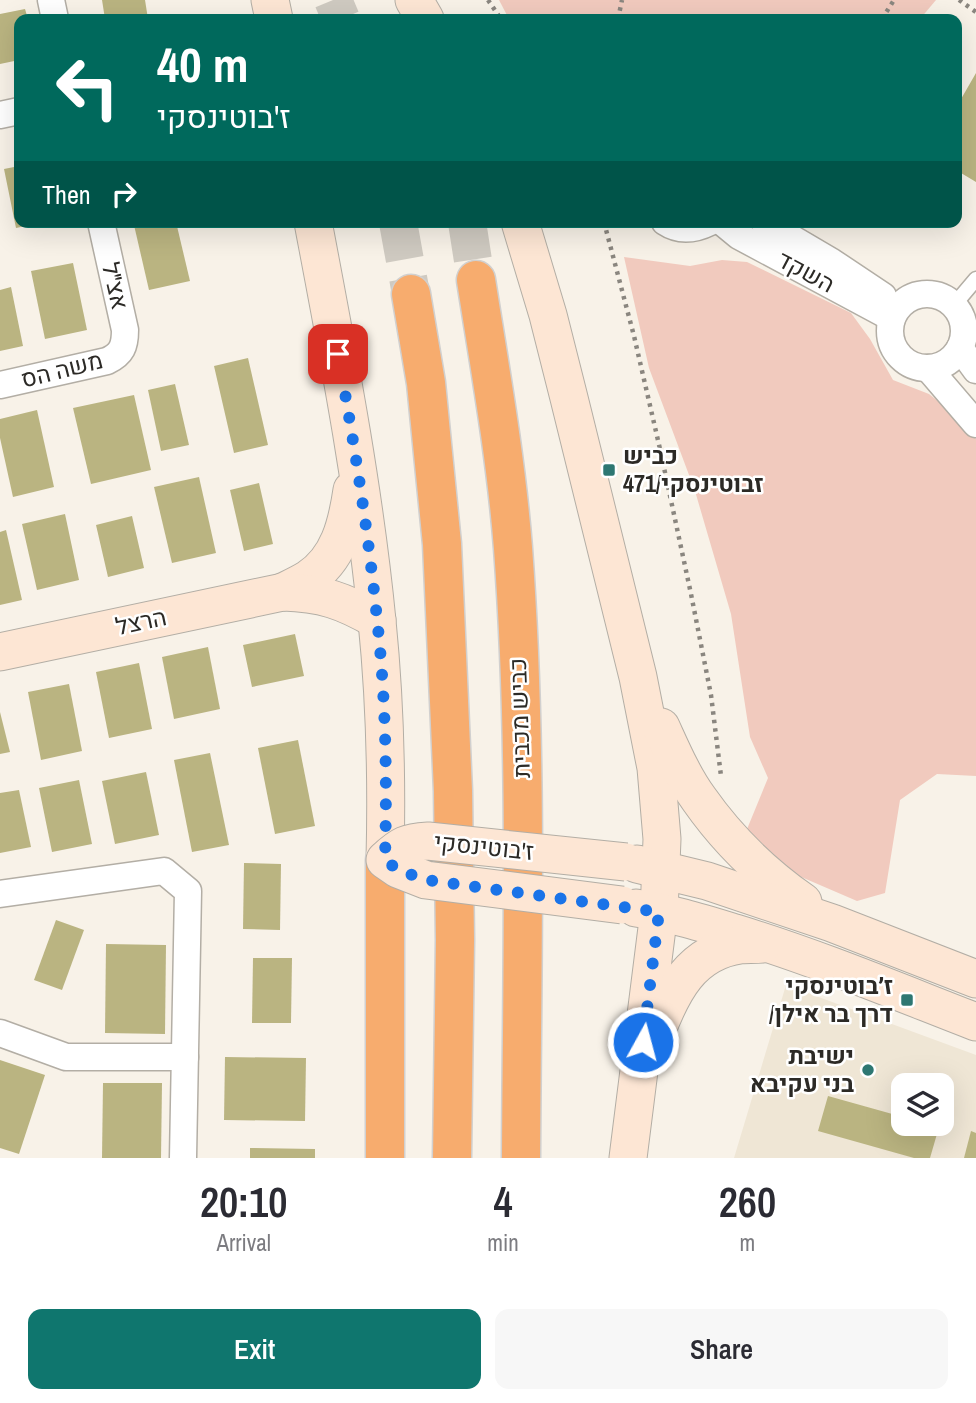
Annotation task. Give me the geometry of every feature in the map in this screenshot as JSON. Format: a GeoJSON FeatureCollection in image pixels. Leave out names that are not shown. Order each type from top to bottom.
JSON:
{"type":"FeatureCollection","features":[{"type":"Feature","properties":{"kind":"highway","name":"כביש מכבית"},"geometry":{"type":"LineString","coordinates":[[476,280],[502,443],[513,547],[520,678],[523,803],[521,1158]]}},
{"type":"Feature","properties":{"kind":"highway"},"geometry":{"type":"LineString","coordinates":[[411,294],[426,383],[443,557],[453,790],[455,940],[452,1158]]}},
{"type":"Feature","properties":{"kind":"highway"},"geometry":{"type":"LineString","coordinates":[[385,860],[385,1147]]}},
{"type":"Feature","properties":{"kind":"main road"},"geometry":{"type":"LineString","coordinates":[[314,228],[356,455],[377,620],[384,723],[385,860]]}},
{"type":"Feature","properties":{"kind":"main road"},"geometry":{"type":"LineString","coordinates":[[522,228],[548,315],[638,677],[656,768],[661,812],[662,869],[659,912],[628,1158]]}},
{"type":"Feature","properties":{"kind":"main road"},"geometry":{"type":"LineString","coordinates":[[283,592],[323,568],[333,555],[343,534],[350,504],[356,455]]}},
{"type":"Feature","properties":{"kind":"main road"},"geometry":{"type":"LineString","coordinates":[[283,592],[322,595],[377,620]]}},
{"type":"Feature","properties":{"kind":"main road","name":"הרצל"},"geometry":{"type":"LineString","coordinates":[[0,652],[283,592]]}},
{"type":"Feature","properties":{"kind":"main road"},"geometry":{"type":"LineString","coordinates":[[638,677],[681,769],[698,798],[757,866],[777,884],[832,923]]}},
{"type":"Feature","properties":{"kind":"main road","name":"ז'בוטינסקי"},"geometry":{"type":"LineString","coordinates":[[976,979],[959,968],[832,923],[707,881],[662,869],[626,862],[428,841],[411,842],[385,860],[398,870],[426,880],[659,912],[770,944],[858,975],[976,1022]]}},
{"type":"Feature","properties":{"kind":"main road"},"geometry":{"type":"LineString","coordinates":[[637,1094],[666,1007],[682,978],[697,962],[724,950],[740,945],[770,944]]}},
{"type":"Feature","properties":{"kind":"street","name":"אצ\"ל"},"geometry":{"type":"LineString","coordinates":[[101,228],[125,330],[125,342],[121,350]]}},
{"type":"Feature","properties":{"kind":"street","name":"השקד"},"geometry":{"type":"LineString","coordinates":[[729,228],[739,236],[896,312]]}},
{"type":"Feature","properties":{"kind":"street","name":"השקד"},"geometry":{"type":"LineString","coordinates":[[774,228],[841,268],[896,312]]}},
{"type":"Feature","properties":{"kind":"street"},"geometry":{"type":"LineString","coordinates":[[931,294],[943,297],[954,305],[963,323],[964,335],[960,348],[952,358],[941,366],[928,368],[915,366],[904,360],[895,350],[890,330],[896,312],[906,300],[931,294]]}},
{"type":"Feature","properties":{"kind":"street"},"geometry":{"type":"LineString","coordinates":[[960,348],[976,370]]}},
{"type":"Feature","properties":{"kind":"street","name":"משה הס"},"geometry":{"type":"LineString","coordinates":[[0,385],[107,361],[116,357],[121,350]]}},
{"type":"Feature","properties":{"kind":"street"},"geometry":{"type":"LineString","coordinates":[[928,368],[976,424]]}},
{"type":"Feature","properties":{"kind":"street"},"geometry":{"type":"LineString","coordinates":[[0,894],[164,872],[188,891],[183,1158]]}},
{"type":"Feature","properties":{"kind":"street"},"geometry":{"type":"LineString","coordinates":[[0,1034],[66,1057],[185,1058]]}},
{"type":"Feature","properties":{"kind":"lane"},"geometry":{"type":"LineString","coordinates":[[954,305],[976,279]]}},
{"type":"Feature","properties":{"kind":"path"},"geometry":{"type":"LineString","coordinates":[[959,0],[976,12]]}},
{"type":"Feature","properties":{"kind":"path"},"geometry":{"type":"LineString","coordinates":[[606,228],[646,386],[691,594],[711,695],[720,778]]}},
{"type":"Feature","properties":{"kind":"shaded area"},"geometry":{"type":"Polygon","coordinates":[[[499,0],[936,0],[924,14],[506,14],[499,0]]]}},
{"type":"Feature","properties":{"kind":"shaded area"},"geometry":{"type":"Polygon","coordinates":[[[624,257],[690,266],[722,260],[747,262],[851,313],[870,339],[893,380],[929,394],[953,413],[976,439],[976,776],[937,774],[900,800],[885,893],[857,901],[792,873],[745,834],[768,778],[750,737],[731,614],[695,491],[649,368],[624,257]]]}},
{"type":"Feature","properties":{"kind":"shaded area","name":"ישיבת בני עקיבא"},"geometry":{"type":"Polygon","coordinates":[[[786,985],[976,1055],[976,1158],[734,1158],[786,985]]]}},
{"type":"Feature","properties":{"kind":"building"},"geometry":{"type":"Polygon","coordinates":[[[102,0],[145,0],[147,14],[104,14],[102,0]]]}},
{"type":"Feature","properties":{"kind":"building"},"geometry":{"type":"Polygon","coordinates":[[[25,9],[26,14],[14,14],[14,61],[0,64],[0,14],[25,9]]]}},
{"type":"Feature","properties":{"kind":"building"},"geometry":{"type":"Polygon","coordinates":[[[976,73],[976,182],[962,174],[962,97],[976,73]]]}},
{"type":"Feature","properties":{"kind":"building"},"geometry":{"type":"Polygon","coordinates":[[[14,167],[14,218],[4,169],[14,167]]]}},
{"type":"Feature","properties":{"kind":"building"},"geometry":{"type":"Polygon","coordinates":[[[135,228],[177,228],[190,281],[149,290],[135,228]]]}},
{"type":"Feature","properties":{"kind":"building"},"geometry":{"type":"Polygon","coordinates":[[[73,263],[87,330],[45,339],[31,271],[73,263]]]}},
{"type":"Feature","properties":{"kind":"building"},"geometry":{"type":"Polygon","coordinates":[[[11,287],[23,346],[0,351],[0,290],[11,287]]]}},
{"type":"Feature","properties":{"kind":"building"},"geometry":{"type":"Polygon","coordinates":[[[248,358],[268,445],[234,453],[214,366],[248,358]]]}},
{"type":"Feature","properties":{"kind":"building"},"geometry":{"type":"Polygon","coordinates":[[[175,384],[189,445],[161,451],[148,390],[175,384]]]}},
{"type":"Feature","properties":{"kind":"building"},"geometry":{"type":"Polygon","coordinates":[[[134,395],[151,470],[91,484],[73,408],[134,395]]]}},
{"type":"Feature","properties":{"kind":"building"},"geometry":{"type":"Polygon","coordinates":[[[37,410],[54,487],[13,497],[0,438],[0,419],[37,410]]]}},
{"type":"Feature","properties":{"kind":"building"},"geometry":{"type":"Polygon","coordinates":[[[199,477],[216,553],[172,563],[154,487],[199,477]]]}},
{"type":"Feature","properties":{"kind":"building"},"geometry":{"type":"Polygon","coordinates":[[[259,483],[273,544],[244,551],[230,490],[259,483]]]}},
{"type":"Feature","properties":{"kind":"building"},"geometry":{"type":"Polygon","coordinates":[[[65,514],[79,580],[37,590],[22,524],[65,514]]]}},
{"type":"Feature","properties":{"kind":"building"},"geometry":{"type":"Polygon","coordinates":[[[132,516],[144,568],[108,577],[96,525],[132,516]]]}},
{"type":"Feature","properties":{"kind":"building"},"geometry":{"type":"Polygon","coordinates":[[[6,530],[22,600],[0,605],[0,532],[6,530]]]}},
{"type":"Feature","properties":{"kind":"building"},"geometry":{"type":"Polygon","coordinates":[[[295,634],[304,676],[252,687],[243,645],[295,634]]]}},
{"type":"Feature","properties":{"kind":"building"},"geometry":{"type":"Polygon","coordinates":[[[208,647],[220,709],[174,719],[162,657],[208,647]]]}},
{"type":"Feature","properties":{"kind":"building"},"geometry":{"type":"Polygon","coordinates":[[[139,663],[152,729],[109,738],[96,672],[139,663]]]}},
{"type":"Feature","properties":{"kind":"building"},"geometry":{"type":"Polygon","coordinates":[[[69,684],[82,751],[41,760],[28,692],[69,684]]]}},
{"type":"Feature","properties":{"kind":"building"},"geometry":{"type":"Polygon","coordinates":[[[0,712],[10,752],[0,754],[0,712]]]}},
{"type":"Feature","properties":{"kind":"building"},"geometry":{"type":"Polygon","coordinates":[[[298,740],[315,826],[275,834],[258,748],[298,740]]]}},
{"type":"Feature","properties":{"kind":"building"},"geometry":{"type":"Polygon","coordinates":[[[210,753],[229,845],[192,852],[174,760],[210,753]]]}},
{"type":"Feature","properties":{"kind":"building"},"geometry":{"type":"Polygon","coordinates":[[[146,772],[159,835],[115,844],[102,781],[146,772]]]}},
{"type":"Feature","properties":{"kind":"building"},"geometry":{"type":"Polygon","coordinates":[[[79,780],[92,844],[52,852],[39,788],[79,780]]]}},
{"type":"Feature","properties":{"kind":"building"},"geometry":{"type":"Polygon","coordinates":[[[19,790],[31,847],[0,853],[0,793],[19,790]]]}},
{"type":"Feature","properties":{"kind":"building"},"geometry":{"type":"Polygon","coordinates":[[[244,863],[281,864],[280,930],[243,929],[244,863]]]}},
{"type":"Feature","properties":{"kind":"building"},"geometry":{"type":"Polygon","coordinates":[[[56,920],[84,930],[62,990],[34,980],[56,920]]]}},
{"type":"Feature","properties":{"kind":"building"},"geometry":{"type":"Polygon","coordinates":[[[106,944],[166,945],[165,1034],[105,1033],[106,944]]]}},
{"type":"Feature","properties":{"kind":"building"},"geometry":{"type":"Polygon","coordinates":[[[253,958],[292,958],[291,1023],[252,1023],[253,958]]]}},
{"type":"Feature","properties":{"kind":"building"},"geometry":{"type":"Polygon","coordinates":[[[225,1057],[306,1058],[305,1121],[224,1120],[225,1057]]]}},
{"type":"Feature","properties":{"kind":"building"},"geometry":{"type":"Polygon","coordinates":[[[0,1060],[45,1075],[19,1154],[0,1148],[0,1060]]]}},
{"type":"Feature","properties":{"kind":"building"},"geometry":{"type":"Polygon","coordinates":[[[103,1083],[162,1083],[161,1158],[102,1158],[103,1083]]]}},
{"type":"Feature","properties":{"kind":"building"},"geometry":{"type":"Polygon","coordinates":[[[828,1096],[891,1114],[891,1136],[936,1136],[930,1158],[914,1158],[818,1131],[828,1096]]]}},
{"type":"Feature","properties":{"kind":"building"},"geometry":{"type":"Polygon","coordinates":[[[971,1131],[976,1133],[976,1158],[964,1158],[971,1131]]]}},
{"type":"Feature","properties":{"kind":"building"},"geometry":{"type":"Polygon","coordinates":[[[250,1148],[315,1149],[315,1158],[250,1158],[250,1148]]]}},
{"type":"Feature","properties":{"kind":"tunnel"},"geometry":{"type":"LineString","coordinates":[[333,0],[339,14]]}},
{"type":"Feature","properties":{"kind":"tunnel"},"geometry":{"type":"LineString","coordinates":[[399,228],[411,294]]}},
{"type":"Feature","properties":{"kind":"tunnel"},"geometry":{"type":"LineString","coordinates":[[468,228],[476,280]]}},
{"type":"Feature","properties":{"kind":"place","name":"כביש 471/זבוטינסקי"},"geometry":{"type":"Point","coordinates":[609,470]}},
{"type":"Feature","properties":{"kind":"place","name":"ז׳בוטינסקי /דרך בר אילן"},"geometry":{"type":"Point","coordinates":[907,1000]}},
{"type":"Feature","properties":{"kind":"place","name":"ישיבת בני עקיבא"},"geometry":{"type":"Point","coordinates":[868,1070]}},
{"type":"Feature","properties":{"kind":"route"},"geometry":{"type":"LineString","coordinates":[[338,354],[356,455],[377,620],[384,723],[385,860],[398,870],[426,880],[659,912],[643,1042]]}}]}
